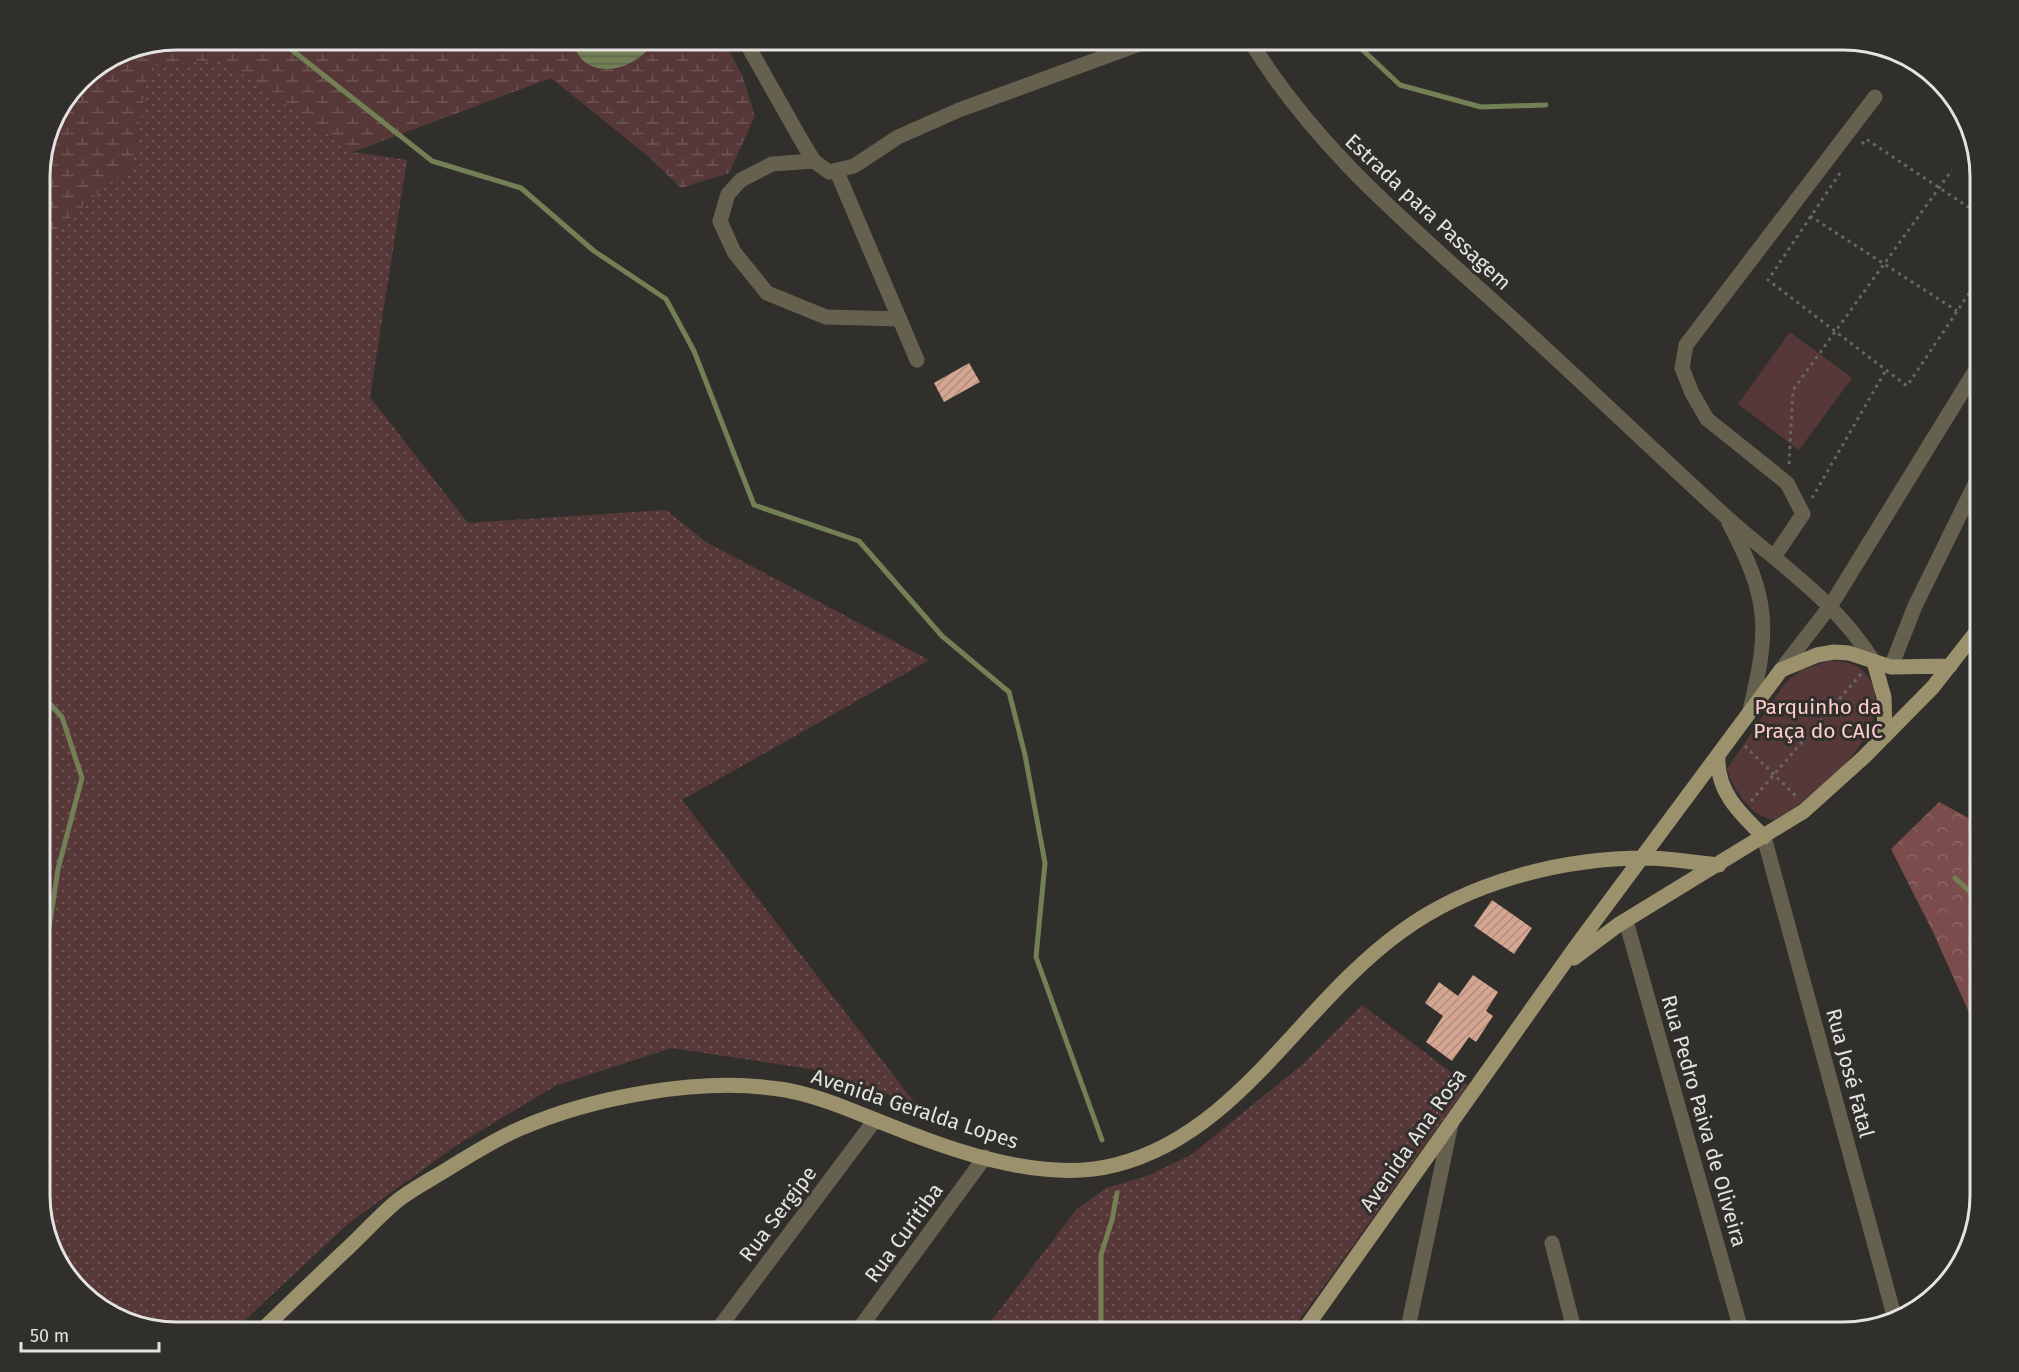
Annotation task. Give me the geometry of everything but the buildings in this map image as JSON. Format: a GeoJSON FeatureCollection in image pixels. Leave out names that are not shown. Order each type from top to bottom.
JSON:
{"type":"FeatureCollection","features":[{"type":"Feature","properties":{"kind":"main road"},"geometry":{"type":"LineString","coordinates":[[1781,670],[1817,655],[1834,652],[1849,653],[1891,667],[1950,666],[1970,642]]}},
{"type":"Feature","properties":{"kind":"main road"},"geometry":{"type":"LineString","coordinates":[[1874,662],[1884,697],[1885,736]]}},
{"type":"Feature","properties":{"kind":"main road","name":"Avenida Ana Rosa"},"geometry":{"type":"LineString","coordinates":[[1558,972],[1626,921],[1785,825],[1834,786],[1885,736],[1950,666]]}},
{"type":"Feature","properties":{"kind":"main road","name":"Avenida Ana Rosa"},"geometry":{"type":"LineString","coordinates":[[1310,1322],[1558,972],[1781,670]]}},
{"type":"Feature","properties":{"kind":"main road"},"geometry":{"type":"LineString","coordinates":[[1718,756],[1723,787],[1740,813],[1764,837]]}},
{"type":"Feature","properties":{"kind":"main road","name":"Avenida Geralda Lopes"},"geometry":{"type":"LineString","coordinates":[[270,1322],[398,1200],[475,1152],[517,1130],[558,1114],[621,1098],[667,1091],[752,1086],[782,1089],[816,1097],[875,1120],[985,1157],[1032,1168],[1079,1170],[1115,1165],[1163,1147],[1201,1124],[1236,1096],[1361,966],[1401,932],[1440,908],[1480,890],[1540,871],[1643,858],[1719,865]]}},
{"type":"Feature","properties":{"kind":"street"},"geometry":{"type":"LineString","coordinates":[[750,50],[814,160],[829,172],[837,172],[854,166],[898,137],[925,124],[1123,50]]}},
{"type":"Feature","properties":{"kind":"street","name":"Estrada para Passagem"},"geometry":{"type":"LineString","coordinates":[[1256,50],[1275,83],[1316,134],[1381,200],[1725,516],[1831,605],[1850,626],[1874,662]]}},
{"type":"Feature","properties":{"kind":"street"},"geometry":{"type":"LineString","coordinates":[[1774,557],[1803,514],[1787,483],[1707,418],[1682,368],[1686,345],[1875,98]]}},
{"type":"Feature","properties":{"kind":"street"},"geometry":{"type":"LineString","coordinates":[[814,160],[772,164],[741,180],[728,194],[720,221],[734,252],[767,292],[816,313],[826,317],[900,319]]}},
{"type":"Feature","properties":{"kind":"street"},"geometry":{"type":"LineString","coordinates":[[837,172],[917,360]]}},
{"type":"Feature","properties":{"kind":"street"},"geometry":{"type":"LineString","coordinates":[[1781,670],[1831,605],[1970,379]]}},
{"type":"Feature","properties":{"kind":"street"},"geometry":{"type":"LineString","coordinates":[[1891,667],[1915,606],[1970,494]]}},
{"type":"Feature","properties":{"kind":"street"},"geometry":{"type":"LineString","coordinates":[[1725,516],[1754,573],[1762,609],[1764,644],[1750,710]]}},
{"type":"Feature","properties":{"kind":"street","name":"Rua José Fatal"},"geometry":{"type":"LineString","coordinates":[[1764,837],[1893,1312]]}},
{"type":"Feature","properties":{"kind":"street","name":"Rua Pedro Paiva de Oliveira"},"geometry":{"type":"LineString","coordinates":[[1626,921],[1739,1322]]}},
{"type":"Feature","properties":{"kind":"street","name":"Rua Sergipe"},"geometry":{"type":"LineString","coordinates":[[723,1322],[875,1120]]}},
{"type":"Feature","properties":{"kind":"street"},"geometry":{"type":"LineString","coordinates":[[1409,1322],[1451,1124]]}},
{"type":"Feature","properties":{"kind":"street","name":"Rua Curitiba"},"geometry":{"type":"LineString","coordinates":[[864,1322],[985,1157]]}},
{"type":"Feature","properties":{"kind":"street"},"geometry":{"type":"LineString","coordinates":[[1552,1243],[1572,1322]]}},
{"type":"Feature","properties":{"kind":"path"},"geometry":{"type":"LineString","coordinates":[[1859,147],[1866,139],[1970,208]]}},
{"type":"Feature","properties":{"kind":"path"},"geometry":{"type":"LineString","coordinates":[[1846,164],[1768,280],[1907,386],[1970,292]]}},
{"type":"Feature","properties":{"kind":"path"},"geometry":{"type":"LineString","coordinates":[[1787,483],[1793,390],[1952,170]]}},
{"type":"Feature","properties":{"kind":"path"},"geometry":{"type":"LineString","coordinates":[[1794,204],[1957,311]]}},
{"type":"Feature","properties":{"kind":"path"},"geometry":{"type":"LineString","coordinates":[[1803,514],[1886,370]]}},
{"type":"Feature","properties":{"kind":"path"},"geometry":{"type":"LineString","coordinates":[[1740,813],[1863,671],[1874,662]]}},
{"type":"Feature","properties":{"kind":"path"},"geometry":{"type":"LineString","coordinates":[[1740,741],[1808,807]]}},
{"type":"Feature","properties":{"kind":"green space"},"geometry":{"type":"Polygon","coordinates":[[[177,50],[729,50],[742,75],[755,116],[729,173],[681,188],[649,157],[551,78],[353,152],[221,59],[149,67],[133,163],[50,235],[52,152],[59,128],[67,113],[81,93],[99,76],[128,59],[152,52],[177,50]]]}},
{"type":"Feature","properties":{"kind":"green space"},"geometry":{"type":"Polygon","coordinates":[[[221,59],[353,152],[407,160],[370,397],[468,523],[666,510],[706,542],[929,660],[682,800],[915,1103],[811,1069],[671,1048],[555,1086],[457,1145],[349,1223],[243,1322],[177,1322],[136,1316],[106,1301],[76,1273],[59,1244],[50,1204],[50,235],[133,163],[149,67],[221,59]]]}},
{"type":"Feature","properties":{"kind":"green space"},"geometry":{"type":"Polygon","coordinates":[[[1790,332],[1852,378],[1799,450],[1738,404],[1790,332]]]}},
{"type":"Feature","properties":{"kind":"green space","name":"Parquinho da Praça do CAIC"},"geometry":{"type":"Polygon","coordinates":[[[1829,661],[1854,665],[1868,676],[1876,702],[1872,722],[1862,742],[1829,780],[1775,820],[1767,818],[1751,809],[1745,802],[1734,786],[1727,769],[1786,682],[1801,670],[1829,661]]]}},
{"type":"Feature","properties":{"kind":"green space"},"geometry":{"type":"Polygon","coordinates":[[[1939,802],[1970,819],[1970,1015],[1933,932],[1891,849],[1939,802]]]}},
{"type":"Feature","properties":{"kind":"green space"},"geometry":{"type":"Polygon","coordinates":[[[1362,1005],[1468,1085],[1298,1322],[990,1322],[1076,1210],[1106,1188],[1147,1176],[1191,1155],[1304,1063],[1362,1005]]]}},
{"type":"Feature","properties":{"kind":"shaded area"},"geometry":{"type":"Polygon","coordinates":[[[576,50],[648,50],[631,63],[608,69],[592,66],[579,56],[576,50]]]}},
{"type":"Feature","properties":{"kind":"waterway"},"geometry":{"type":"LineString","coordinates":[[292,50],[432,161],[521,188],[594,251],[666,299],[694,351],[754,505],[859,541],[942,636],[1009,692],[1025,755],[1045,863],[1036,957],[1102,1140]]}},
{"type":"Feature","properties":{"kind":"waterway"},"geometry":{"type":"LineString","coordinates":[[1363,50],[1400,85],[1481,107],[1546,105]]}},
{"type":"Feature","properties":{"kind":"waterway"},"geometry":{"type":"LineString","coordinates":[[50,704],[62,717],[82,778],[58,869],[50,922]]}},
{"type":"Feature","properties":{"kind":"waterway"},"geometry":{"type":"LineString","coordinates":[[1955,878],[1970,892]]}},
{"type":"Feature","properties":{"kind":"waterway"},"geometry":{"type":"LineString","coordinates":[[1101,1322],[1101,1255],[1112,1220],[1117,1193]]}}]}
